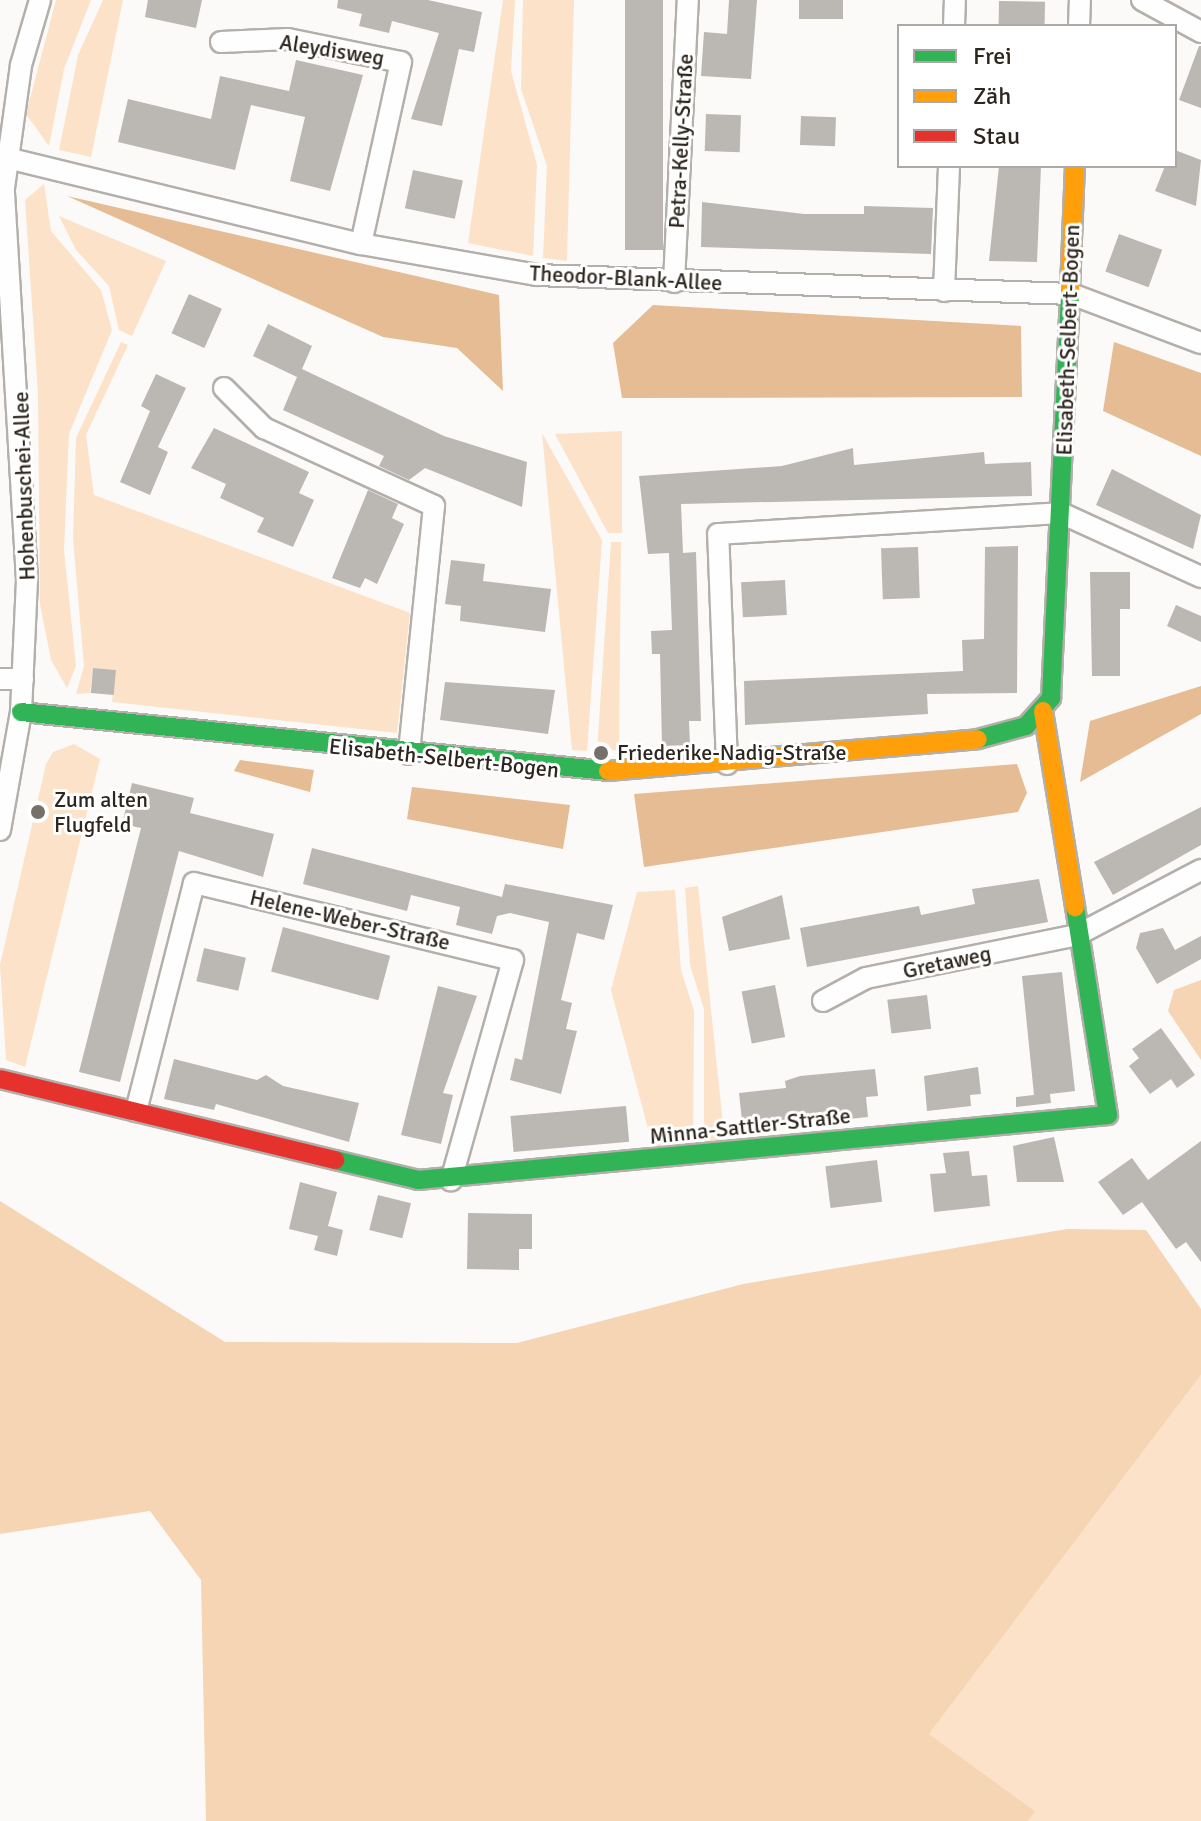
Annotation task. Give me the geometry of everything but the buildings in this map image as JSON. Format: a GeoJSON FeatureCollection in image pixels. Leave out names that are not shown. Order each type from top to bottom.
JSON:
{"type":"FeatureCollection","features":[{"type":"Feature","properties":{"kind":"street","name":"Hohenbuschei-Allee"},"geometry":{"type":"LineString","coordinates":[[0,830],[21,712],[27,482],[6,280],[7,158],[40,0]]}},
{"type":"Feature","properties":{"kind":"street","name":"Petra-Kelly-Straße"},"geometry":{"type":"LineString","coordinates":[[674,282],[688,0]]}},
{"type":"Feature","properties":{"kind":"street"},"geometry":{"type":"LineString","coordinates":[[954,24],[955,0]]}},
{"type":"Feature","properties":{"kind":"street"},"geometry":{"type":"LineString","coordinates":[[1079,24],[1080,0]]}},
{"type":"Feature","properties":{"kind":"street"},"geometry":{"type":"LineString","coordinates":[[1142,0],[1201,32]]}},
{"type":"Feature","properties":{"kind":"street","name":"Aleydisweg"},"geometry":{"type":"LineString","coordinates":[[221,42],[288,39],[401,62],[361,244]]}},
{"type":"Feature","properties":{"kind":"street","name":"Theodor-Blank-Allee"},"geometry":{"type":"LineString","coordinates":[[7,158],[361,244],[561,279],[1071,294],[1201,343]]}},
{"type":"Feature","properties":{"kind":"street"},"geometry":{"type":"LineString","coordinates":[[944,291],[949,168]]}},
{"type":"Feature","properties":{"kind":"street","name":"Elisabeth-Selbert-Bogen"},"geometry":{"type":"LineString","coordinates":[[21,712],[567,772],[727,764],[987,738],[1026,726],[1043,711],[1055,672],[1075,168]]}},
{"type":"Feature","properties":{"kind":"street"},"geometry":{"type":"LineString","coordinates":[[224,388],[264,428],[434,506],[409,754]]}},
{"type":"Feature","properties":{"kind":"street"},"geometry":{"type":"LineString","coordinates":[[727,764],[718,534],[1061,513],[1201,577]]}},
{"type":"Feature","properties":{"kind":"street"},"geometry":{"type":"LineString","coordinates":[[0,679],[23,679]]}},
{"type":"Feature","properties":{"kind":"street","name":"Minna-Sattler-Straße"},"geometry":{"type":"LineString","coordinates":[[0,1079],[418,1180],[451,1180],[1108,1115],[1043,711]]}},
{"type":"Feature","properties":{"kind":"street","name":"Gretaweg"},"geometry":{"type":"LineString","coordinates":[[823,1001],[866,978],[1077,935],[1201,870]]}},
{"type":"Feature","properties":{"kind":"street","name":"Helene-Weber-Straße"},"geometry":{"type":"LineString","coordinates":[[136,1111],[194,883],[513,960],[451,1180]]}},
{"type":"Feature","properties":{"kind":"shaded area"},"geometry":{"type":"Polygon","coordinates":[[[56,0],[91,0],[64,69],[49,146],[26,114],[56,0]]]}},
{"type":"Feature","properties":{"kind":"shaded area"},"geometry":{"type":"Polygon","coordinates":[[[103,0],[123,0],[91,157],[59,150],[78,55],[103,0]]]}},
{"type":"Feature","properties":{"kind":"shaded area"},"geometry":{"type":"Polygon","coordinates":[[[503,0],[515,0],[511,71],[537,165],[533,256],[468,243],[503,0]]]}},
{"type":"Feature","properties":{"kind":"shaded area"},"geometry":{"type":"Polygon","coordinates":[[[523,0],[574,0],[567,261],[543,258],[547,166],[521,89],[523,0]]]}},
{"type":"Feature","properties":{"kind":"shaded area"},"geometry":{"type":"Polygon","coordinates":[[[44,184],[51,231],[101,290],[112,330],[69,434],[64,550],[76,666],[67,688],[51,660],[40,604],[38,394],[25,200],[44,184]]]}},
{"type":"Feature","properties":{"kind":"shaded area"},"geometry":{"type":"Polygon","coordinates":[[[67,196],[499,295],[503,391],[457,348],[383,337],[67,196]]]}},
{"type":"Feature","properties":{"kind":"shaded area"},"geometry":{"type":"Polygon","coordinates":[[[59,216],[166,261],[132,336],[119,330],[109,286],[76,250],[59,216]]]}},
{"type":"Feature","properties":{"kind":"shaded area"},"geometry":{"type":"Polygon","coordinates":[[[653,305],[1021,326],[1022,397],[622,398],[613,343],[653,305]]]}},
{"type":"Feature","properties":{"kind":"shaded area"},"geometry":{"type":"Polygon","coordinates":[[[121,342],[128,345],[86,435],[94,495],[410,613],[397,733],[112,702],[115,670],[93,668],[90,693],[76,694],[84,666],[73,539],[76,438],[121,342]]]}},
{"type":"Feature","properties":{"kind":"shaded area"},"geometry":{"type":"Polygon","coordinates":[[[1114,342],[1201,373],[1201,456],[1103,411],[1114,342]]]}},
{"type":"Feature","properties":{"kind":"shaded area"},"geometry":{"type":"Polygon","coordinates":[[[622,431],[622,533],[608,533],[555,434],[622,431]]]}},
{"type":"Feature","properties":{"kind":"shaded area"},"geometry":{"type":"Polygon","coordinates":[[[542,433],[602,540],[587,751],[572,750],[542,433]]]}},
{"type":"Feature","properties":{"kind":"shaded area"},"geometry":{"type":"Polygon","coordinates":[[[611,542],[621,542],[619,750],[597,751],[611,542]]]}},
{"type":"Feature","properties":{"kind":"shaded area"},"geometry":{"type":"Polygon","coordinates":[[[1201,686],[1201,714],[1080,782],[1090,721],[1201,686]]]}},
{"type":"Feature","properties":{"kind":"shaded area"},"geometry":{"type":"Polygon","coordinates":[[[74,744],[100,759],[25,1067],[6,1060],[0,965],[46,764],[53,752],[74,744]]]}},
{"type":"Feature","properties":{"kind":"shaded area"},"geometry":{"type":"Polygon","coordinates":[[[240,760],[314,770],[310,792],[234,771],[240,760]]]}},
{"type":"Feature","properties":{"kind":"shaded area"},"geometry":{"type":"Polygon","coordinates":[[[1017,764],[1027,793],[1018,812],[644,867],[634,794],[1017,764]]]}},
{"type":"Feature","properties":{"kind":"shaded area"},"geometry":{"type":"Polygon","coordinates":[[[412,787],[570,805],[563,849],[407,819],[412,787]]]}},
{"type":"Feature","properties":{"kind":"shaded area"},"geometry":{"type":"Polygon","coordinates":[[[698,886],[725,1143],[704,1146],[704,1009],[690,965],[685,888],[698,886]]]}},
{"type":"Feature","properties":{"kind":"shaded area"},"geometry":{"type":"Polygon","coordinates":[[[675,890],[681,970],[694,1011],[693,1147],[654,1151],[611,990],[637,892],[675,890]]]}},
{"type":"Feature","properties":{"kind":"shaded area"},"geometry":{"type":"Polygon","coordinates":[[[1201,980],[1201,1060],[1168,1011],[1174,990],[1201,980]]]}},
{"type":"Feature","properties":{"kind":"shaded area"},"geometry":{"type":"Polygon","coordinates":[[[0,1201],[225,1342],[517,1343],[743,1284],[1067,1229],[1146,1230],[1201,1309],[1201,1375],[929,1734],[1035,1811],[1028,1821],[206,1821],[201,1580],[150,1511],[0,1534],[0,1201]]]}},
{"type":"Feature","properties":{"kind":"shaded area"},"geometry":{"type":"Polygon","coordinates":[[[1201,1375],[1201,1821],[1028,1821],[1035,1811],[929,1734],[1201,1375]]]}},
{"type":"Feature","properties":{"kind":"traffic: fast"},"geometry":{"type":"LineString","coordinates":[[978,739],[1026,726],[1051,698],[1070,289]]}},
{"type":"Feature","properties":{"kind":"traffic: fast"},"geometry":{"type":"LineString","coordinates":[[21,712],[608,771]]}},
{"type":"Feature","properties":{"kind":"traffic: fast"},"geometry":{"type":"LineString","coordinates":[[335,1160],[418,1180],[1108,1115],[1075,907]]}},
{"type":"Feature","properties":{"kind":"traffic: slow"},"geometry":{"type":"LineString","coordinates":[[1070,289],[1075,168]]}},
{"type":"Feature","properties":{"kind":"traffic: slow"},"geometry":{"type":"LineString","coordinates":[[1043,711],[1075,907]]}},
{"type":"Feature","properties":{"kind":"traffic: slow"},"geometry":{"type":"LineString","coordinates":[[608,771],[978,739]]}},
{"type":"Feature","properties":{"kind":"traffic: jam"},"geometry":{"type":"LineString","coordinates":[[0,1079],[335,1160]]}},
{"type":"Feature","properties":{"kind":"place","name":"Friederike-Nadig-Straße"},"geometry":{"type":"Point","coordinates":[601,753]}},
{"type":"Feature","properties":{"kind":"place","name":"Zum alten Flugfeld"},"geometry":{"type":"Point","coordinates":[38,812]}}]}
